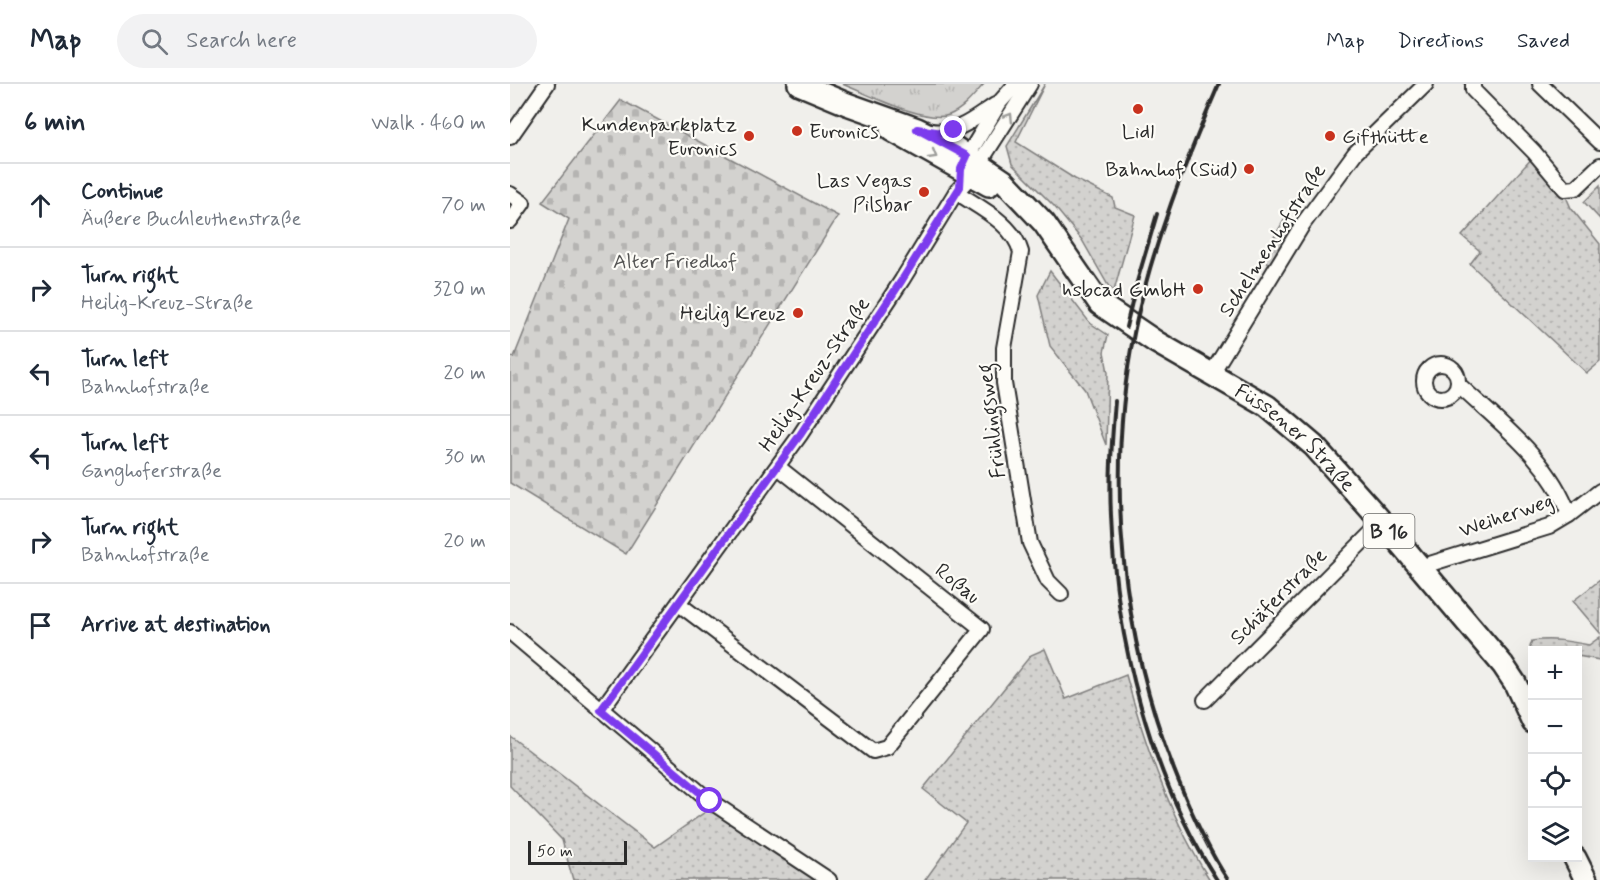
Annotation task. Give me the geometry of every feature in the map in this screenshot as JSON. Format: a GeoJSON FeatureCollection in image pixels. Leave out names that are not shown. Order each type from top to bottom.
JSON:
{"type":"FeatureCollection","features":[{"type":"Feature","properties":{"kind":"main road","name":"B 16"},"geometry":{"type":"LineString","coordinates":[[799,84],[917,129],[966,174]]}},
{"type":"Feature","properties":{"kind":"main road","name":"B 16"},"geometry":{"type":"LineString","coordinates":[[847,104],[966,174]]}},
{"type":"Feature","properties":{"kind":"main road","name":"Füssener Straße"},"geometry":{"type":"LineString","coordinates":[[966,174],[1004,181],[1044,223],[1100,304],[1156,342],[1267,406],[1314,446],[1382,522],[1503,665],[1515,683],[1528,711]]}},
{"type":"Feature","properties":{"kind":"main road"},"geometry":{"type":"LineString","coordinates":[[1577,862],[1586,880]]}},
{"type":"Feature","properties":{"kind":"street"},"geometry":{"type":"LineString","coordinates":[[510,136],[547,84]]}},
{"type":"Feature","properties":{"kind":"street"},"geometry":{"type":"LineString","coordinates":[[966,174],[1000,102],[1016,84]]}},
{"type":"Feature","properties":{"kind":"street"},"geometry":{"type":"LineString","coordinates":[[966,174],[1030,84]]}},
{"type":"Feature","properties":{"kind":"street","name":"Schelmenhofstraße"},"geometry":{"type":"LineString","coordinates":[[1212,373],[1310,215],[1355,153],[1426,84]]}},
{"type":"Feature","properties":{"kind":"street"},"geometry":{"type":"LineString","coordinates":[[1473,84],[1473,90],[1534,152],[1565,189],[1576,188],[1600,165]]}},
{"type":"Feature","properties":{"kind":"street"},"geometry":{"type":"LineString","coordinates":[[1540,84],[1600,142]]}},
{"type":"Feature","properties":{"kind":"street"},"geometry":{"type":"LineString","coordinates":[[917,129],[942,133],[954,130],[1000,102]]}},
{"type":"Feature","properties":{"kind":"street","name":"Heilig-Kreuz-Straße"},"geometry":{"type":"LineString","coordinates":[[601,710],[778,467],[902,280],[966,174]]}},
{"type":"Feature","properties":{"kind":"street","name":"Frühlingsweg"},"geometry":{"type":"LineString","coordinates":[[966,174],[996,218],[1018,239],[1021,252],[1004,348],[1004,383],[1030,543],[1048,581],[1061,594]]}},
{"type":"Feature","properties":{"kind":"street"},"geometry":{"type":"LineString","coordinates":[[510,194],[523,203],[510,221]]}},
{"type":"Feature","properties":{"kind":"street"},"geometry":{"type":"LineString","coordinates":[[1458,384],[1527,448],[1562,494],[1569,515]]}},
{"type":"Feature","properties":{"kind":"street","name":"Roßau"},"geometry":{"type":"LineString","coordinates":[[679,604],[873,751],[887,747],[982,629],[778,467]]}},
{"type":"Feature","properties":{"kind":"street","name":"Weiherweg"},"geometry":{"type":"LineString","coordinates":[[1420,567],[1549,527],[1600,491]]}},
{"type":"Feature","properties":{"kind":"street","name":"Schäferstraße"},"geometry":{"type":"LineString","coordinates":[[1205,700],[1382,522]]}},
{"type":"Feature","properties":{"kind":"street"},"geometry":{"type":"LineString","coordinates":[[510,632],[710,801],[829,880]]}},
{"type":"Feature","properties":{"kind":"green space"},"geometry":{"type":"Polygon","coordinates":[[[842,84],[984,84],[959,109],[949,115],[939,117],[911,112],[842,84]]]}},
{"type":"Feature","properties":{"kind":"green space"},"geometry":{"type":"Polygon","coordinates":[[[1045,84],[1016,142],[1075,179],[1113,198],[1115,207],[1135,215],[1114,291],[1109,287],[1082,240],[1054,206],[1012,164],[1007,146],[1045,84]]]}},
{"type":"Feature","properties":{"kind":"green space","name":"Alter Friedhof"},"geometry":{"type":"Polygon","coordinates":[[[621,100],[838,216],[626,554],[510,483],[510,356],[514,357],[569,219],[542,202],[621,100]]]}},
{"type":"Feature","properties":{"kind":"green space"},"geometry":{"type":"Polygon","coordinates":[[[1533,157],[1563,190],[1571,208],[1600,244],[1600,362],[1587,373],[1470,264],[1480,251],[1462,236],[1533,157]]]}},
{"type":"Feature","properties":{"kind":"green space"},"geometry":{"type":"Polygon","coordinates":[[[1600,186],[1600,219],[1584,202],[1600,186]]]}},
{"type":"Feature","properties":{"kind":"green space"},"geometry":{"type":"Polygon","coordinates":[[[1286,217],[1294,222],[1270,264],[1261,259],[1286,217]]]}},
{"type":"Feature","properties":{"kind":"green space"},"geometry":{"type":"Polygon","coordinates":[[[1050,271],[1090,323],[1108,335],[1104,352],[1108,372],[1106,445],[1085,390],[1050,346],[1038,295],[1050,271]]]}},
{"type":"Feature","properties":{"kind":"green space"},"geometry":{"type":"Polygon","coordinates":[[[1600,580],[1600,633],[1573,601],[1600,580]]]}},
{"type":"Feature","properties":{"kind":"green space"},"geometry":{"type":"Polygon","coordinates":[[[1600,637],[1600,660],[1582,657],[1582,646],[1530,646],[1532,641],[1547,640],[1589,645],[1600,637]]]}},
{"type":"Feature","properties":{"kind":"green space"},"geometry":{"type":"Polygon","coordinates":[[[1045,649],[1066,699],[1126,675],[1141,727],[1171,807],[1210,880],[925,880],[966,823],[923,789],[1031,655],[1045,649]]]}},
{"type":"Feature","properties":{"kind":"green space"},"geometry":{"type":"Polygon","coordinates":[[[510,736],[655,847],[711,808],[821,880],[573,880],[562,840],[510,786],[510,736]]]}},
{"type":"Feature","properties":{"kind":"railway"},"geometry":{"type":"LineString","coordinates":[[1219,84],[1171,204],[1142,296],[1126,385],[1121,443],[1120,501],[1131,616],[1143,673],[1159,728],[1179,782],[1201,832],[1228,880]]}},
{"type":"Feature","properties":{"kind":"railway"},"geometry":{"type":"LineString","coordinates":[[1126,327],[1157,214]]}},
{"type":"Feature","properties":{"kind":"railway"},"geometry":{"type":"LineString","coordinates":[[1115,401],[1111,515],[1114,562],[1129,657],[1140,705],[1155,751],[1193,840],[1217,880]]}},
{"type":"Feature","properties":{"kind":"place","name":"Lidl"},"geometry":{"type":"Point","coordinates":[1138,109]}},
{"type":"Feature","properties":{"kind":"place","name":"Euronics"},"geometry":{"type":"Point","coordinates":[797,131]}},
{"type":"Feature","properties":{"kind":"place","name":"Kundenparkplatz Euronics"},"geometry":{"type":"Point","coordinates":[749,136]}},
{"type":"Feature","properties":{"kind":"place","name":"Gifthütte"},"geometry":{"type":"Point","coordinates":[1330,136]}},
{"type":"Feature","properties":{"kind":"place","name":"Bahnhof (Süd)"},"geometry":{"type":"Point","coordinates":[1249,169]}},
{"type":"Feature","properties":{"kind":"place","name":"Las Vegas Pilsbar"},"geometry":{"type":"Point","coordinates":[924,192]}},
{"type":"Feature","properties":{"kind":"place","name":"hsbcad GmbH"},"geometry":{"type":"Point","coordinates":[1198,289]}},
{"type":"Feature","properties":{"kind":"place","name":"Heilig Kreuz"},"geometry":{"type":"Point","coordinates":[798,313]}},
{"type":"Feature","properties":{"kind":"route"},"geometry":{"type":"LineString","coordinates":[[710,801],[601,710],[800,435],[960,187],[961,169],[967,156],[917,129],[942,133],[954,130]]}}]}
